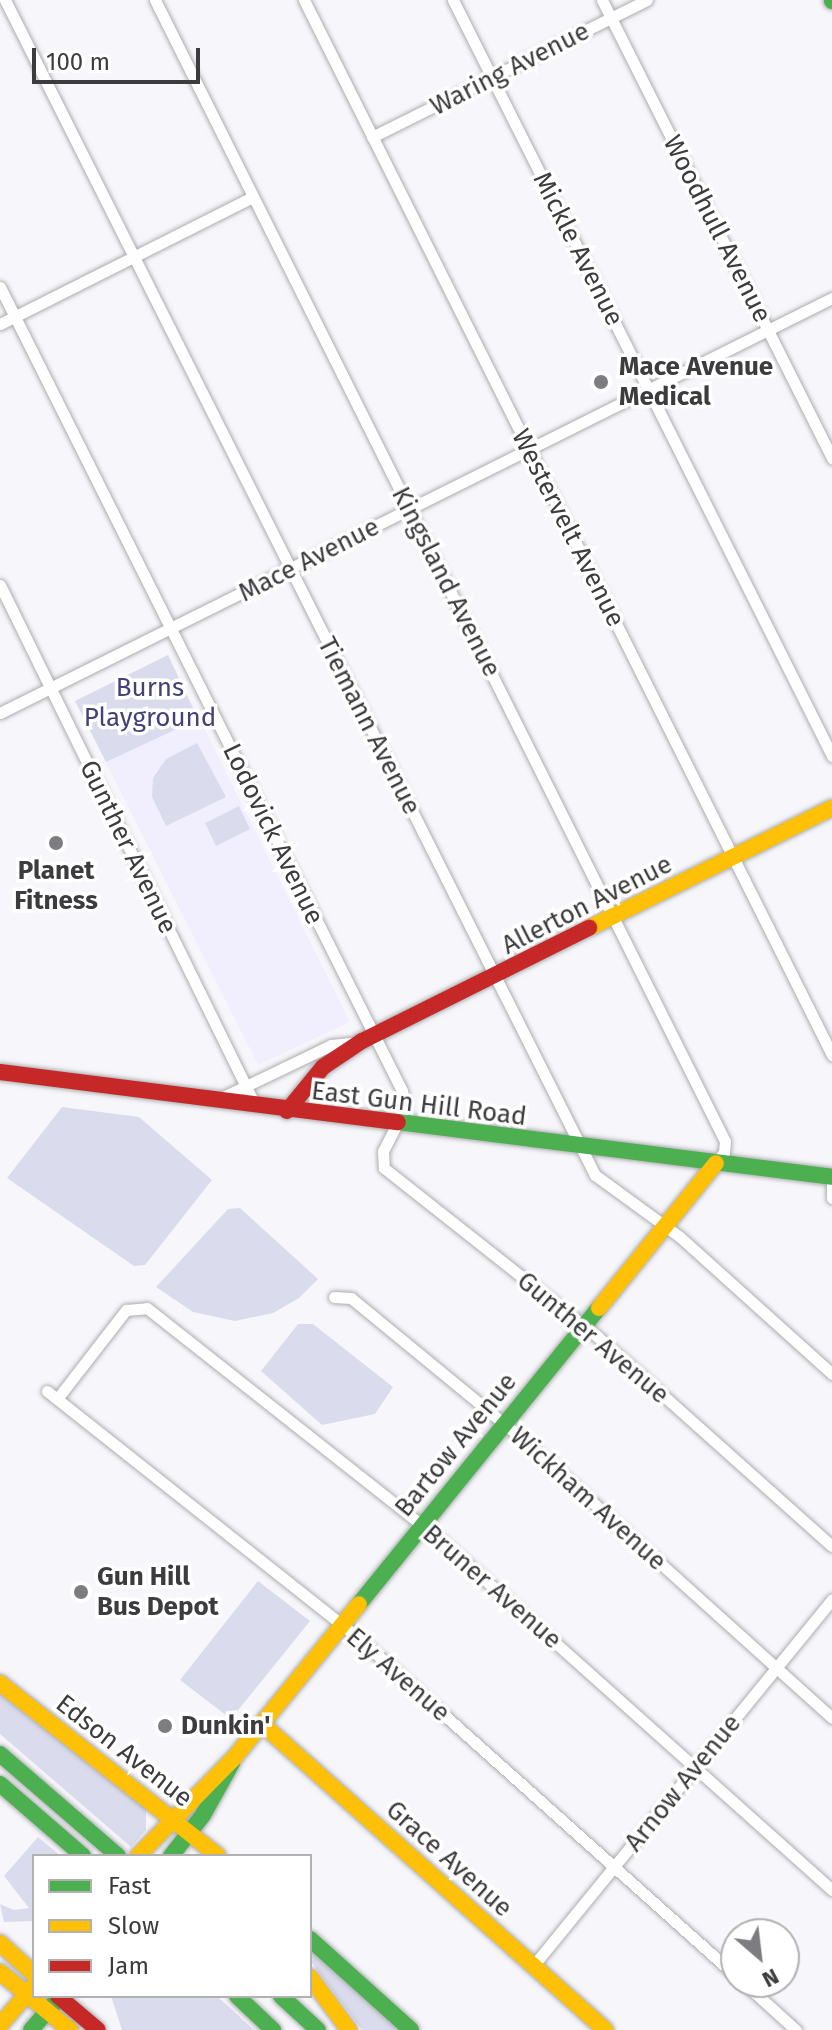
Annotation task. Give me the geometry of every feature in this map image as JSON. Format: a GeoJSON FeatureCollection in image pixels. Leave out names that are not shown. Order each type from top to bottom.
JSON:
{"type":"FeatureCollection","features":[{"type":"Feature","properties":{"kind":"main road","name":"Allerton Avenue"},"geometry":{"type":"LineString","coordinates":[[287,1111],[323,1067],[368,1039],[496,979],[832,808]]}},
{"type":"Feature","properties":{"kind":"main road","name":"East Gun Hill Road"},"geometry":{"type":"LineString","coordinates":[[0,1072],[397,1126],[832,1177]]}},
{"type":"Feature","properties":{"kind":"main road","name":"Bartow Avenue"},"geometry":{"type":"LineString","coordinates":[[140,1854],[171,1818],[234,1758],[716,1163]]}},
{"type":"Feature","properties":{"kind":"main road","name":"Edson Avenue"},"geometry":{"type":"LineString","coordinates":[[0,1683],[215,1854]]}},
{"type":"Feature","properties":{"kind":"main road","name":"Grace Avenue"},"geometry":{"type":"LineString","coordinates":[[262,1724],[605,2030]]}},
{"type":"Feature","properties":{"kind":"main road"},"geometry":{"type":"LineString","coordinates":[[0,1754],[113,1851]]}},
{"type":"Feature","properties":{"kind":"main road","name":"Bartow Avenue"},"geometry":{"type":"LineString","coordinates":[[173,1854],[189,1833],[234,1758]]}},
{"type":"Feature","properties":{"kind":"main road"},"geometry":{"type":"LineString","coordinates":[[0,1784],[81,1854]]}},
{"type":"Feature","properties":{"kind":"main road"},"geometry":{"type":"LineString","coordinates":[[312,1941],[411,2030]]}},
{"type":"Feature","properties":{"kind":"main road"},"geometry":{"type":"LineString","coordinates":[[0,1943],[32,1972]]}},
{"type":"Feature","properties":{"kind":"main road"},"geometry":{"type":"LineString","coordinates":[[0,1972],[30,1991],[0,2025]]}},
{"type":"Feature","properties":{"kind":"main road"},"geometry":{"type":"LineString","coordinates":[[312,1980],[349,2030]]}},
{"type":"Feature","properties":{"kind":"main road"},"geometry":{"type":"LineString","coordinates":[[36,1998],[47,2012],[70,2030]]}},
{"type":"Feature","properties":{"kind":"main road"},"geometry":{"type":"LineString","coordinates":[[31,2030],[58,1998]]}},
{"type":"Feature","properties":{"kind":"main road"},"geometry":{"type":"LineString","coordinates":[[61,1998],[98,2030]]}},
{"type":"Feature","properties":{"kind":"main road"},"geometry":{"type":"LineString","coordinates":[[239,1998],[273,2030]]}},
{"type":"Feature","properties":{"kind":"main road"},"geometry":{"type":"LineString","coordinates":[[283,1998],[318,2030]]}},
{"type":"Feature","properties":{"kind":"street","name":"Tiemann Avenue"},"geometry":{"type":"LineString","coordinates":[[5,0],[595,1175],[664,1226],[832,1374]]}},
{"type":"Feature","properties":{"kind":"street","name":"Kingsland Avenue"},"geometry":{"type":"LineString","coordinates":[[155,0],[725,1141],[716,1163]]}},
{"type":"Feature","properties":{"kind":"street","name":"Westervelt Avenue"},"geometry":{"type":"LineString","coordinates":[[304,0],[832,1055]]}},
{"type":"Feature","properties":{"kind":"street","name":"Mickle Avenue"},"geometry":{"type":"LineString","coordinates":[[453,0],[832,756]]}},
{"type":"Feature","properties":{"kind":"street","name":"Woodhull Avenue"},"geometry":{"type":"LineString","coordinates":[[602,0],[832,458]]}},
{"type":"Feature","properties":{"kind":"street","name":"Waring Avenue"},"geometry":{"type":"LineString","coordinates":[[372,137],[647,0]]}},
{"type":"Feature","properties":{"kind":"street"},"geometry":{"type":"LineString","coordinates":[[0,324],[252,197]]}},
{"type":"Feature","properties":{"kind":"street","name":"Lodovick Avenue"},"geometry":{"type":"LineString","coordinates":[[0,287],[172,630],[368,1039],[404,1099],[397,1126]]}},
{"type":"Feature","properties":{"kind":"street","name":"Mace Avenue"},"geometry":{"type":"LineString","coordinates":[[0,713],[172,630],[832,298]]}},
{"type":"Feature","properties":{"kind":"street","name":"Gunther Avenue"},"geometry":{"type":"LineString","coordinates":[[0,585],[256,1108]]}},
{"type":"Feature","properties":{"kind":"street","name":"Allerton Avenue"},"geometry":{"type":"LineString","coordinates":[[213,1102],[331,1045],[368,1039]]}},
{"type":"Feature","properties":{"kind":"street","name":"Gunther Avenue"},"geometry":{"type":"LineString","coordinates":[[397,1126],[383,1151],[384,1168],[583,1325],[832,1546]]}},
{"type":"Feature","properties":{"kind":"street"},"geometry":{"type":"LineString","coordinates":[[832,1184],[832,1198]]}},
{"type":"Feature","properties":{"kind":"street","name":"Wickham Avenue"},"geometry":{"type":"LineString","coordinates":[[334,1297],[351,1298],[503,1425],[832,1718]]}},
{"type":"Feature","properties":{"kind":"street","name":"Bruner Avenue"},"geometry":{"type":"LineString","coordinates":[[57,1399],[126,1310],[135,1306],[147,1308],[422,1525],[832,1890]]}},
{"type":"Feature","properties":{"kind":"street","name":"Ely Avenue"},"geometry":{"type":"LineString","coordinates":[[47,1391],[341,1625],[720,1962]]}},
{"type":"Feature","properties":{"kind":"street","name":"Arnow Avenue"},"geometry":{"type":"LineString","coordinates":[[533,1966],[832,1599]]}},
{"type":"Feature","properties":{"kind":"street"},"geometry":{"type":"LineString","coordinates":[[761,1998],[796,2030]]}},
{"type":"Feature","properties":{"kind":"shaded area"},"geometry":{"type":"Polygon","coordinates":[[[168,655],[350,1022],[258,1065],[75,701],[168,655]]]}},
{"type":"Feature","properties":{"kind":"green space","name":"Burns Playground"},"geometry":{"type":"Polygon","coordinates":[[[168,655],[198,719],[106,762],[75,701],[168,655]]]}},
{"type":"Feature","properties":{"kind":"green space"},"geometry":{"type":"Polygon","coordinates":[[[197,743],[226,797],[166,826],[152,797],[153,778],[166,759],[197,743]]]}},
{"type":"Feature","properties":{"kind":"green space"},"geometry":{"type":"Polygon","coordinates":[[[239,806],[250,829],[216,846],[205,823],[239,806]]]}},
{"type":"Feature","properties":{"kind":"green space"},"geometry":{"type":"Polygon","coordinates":[[[62,1107],[139,1117],[212,1180],[145,1265],[134,1266],[7,1178],[62,1107]]]}},
{"type":"Feature","properties":{"kind":"green space"},"geometry":{"type":"Polygon","coordinates":[[[240,1208],[318,1279],[299,1298],[273,1313],[235,1321],[193,1312],[156,1287],[228,1209],[240,1208]]]}},
{"type":"Feature","properties":{"kind":"green space"},"geometry":{"type":"Polygon","coordinates":[[[298,1324],[313,1324],[393,1387],[375,1414],[322,1425],[261,1371],[298,1324]]]}},
{"type":"Feature","properties":{"kind":"green space"},"geometry":{"type":"Polygon","coordinates":[[[258,1581],[310,1621],[231,1719],[180,1680],[258,1581]]]}},
{"type":"Feature","properties":{"kind":"green space"},"geometry":{"type":"Polygon","coordinates":[[[0,1694],[146,1809],[146,1830],[131,1847],[0,1734],[0,1694]]]}},
{"type":"Feature","properties":{"kind":"green space"},"geometry":{"type":"Polygon","coordinates":[[[38,1837],[59,1854],[32,1854],[32,1921],[4,1922],[0,1904],[14,1910],[29,1908],[4,1876],[38,1837]]]}},
{"type":"Feature","properties":{"kind":"green space"},"geometry":{"type":"Polygon","coordinates":[[[312,1952],[399,2030],[362,2030],[312,1963],[312,1952]]]}},
{"type":"Feature","properties":{"kind":"green space"},"geometry":{"type":"Polygon","coordinates":[[[112,1998],[219,1998],[254,2030],[122,2030],[112,1998]]]}},
{"type":"Feature","properties":{"kind":"traffic: fast"},"geometry":{"type":"LineString","coordinates":[[398,1122],[832,1177]]}},
{"type":"Feature","properties":{"kind":"traffic: fast"},"geometry":{"type":"LineString","coordinates":[[359,1604],[599,1308]]}},
{"type":"Feature","properties":{"kind":"traffic: fast"},"geometry":{"type":"LineString","coordinates":[[0,1754],[116,1854]]}},
{"type":"Feature","properties":{"kind":"traffic: fast"},"geometry":{"type":"LineString","coordinates":[[173,1854],[203,1815],[232,1763]]}},
{"type":"Feature","properties":{"kind":"traffic: fast"},"geometry":{"type":"LineString","coordinates":[[0,1784],[81,1854]]}},
{"type":"Feature","properties":{"kind":"traffic: fast"},"geometry":{"type":"LineString","coordinates":[[312,1941],[411,2030]]}},
{"type":"Feature","properties":{"kind":"traffic: fast"},"geometry":{"type":"LineString","coordinates":[[239,1998],[273,2030]]}},
{"type":"Feature","properties":{"kind":"traffic: fast"},"geometry":{"type":"LineString","coordinates":[[283,1998],[318,2030]]}},
{"type":"Feature","properties":{"kind":"traffic: fast"},"geometry":{"type":"LineString","coordinates":[[31,2030],[54,2004]]}},
{"type":"Feature","properties":{"kind":"traffic: slow"},"geometry":{"type":"LineString","coordinates":[[589,928],[832,808]]}},
{"type":"Feature","properties":{"kind":"traffic: slow"},"geometry":{"type":"LineString","coordinates":[[599,1308],[716,1163]]}},
{"type":"Feature","properties":{"kind":"traffic: slow"},"geometry":{"type":"LineString","coordinates":[[140,1854],[234,1758],[359,1604]]}},
{"type":"Feature","properties":{"kind":"traffic: slow"},"geometry":{"type":"LineString","coordinates":[[0,1683],[215,1854]]}},
{"type":"Feature","properties":{"kind":"traffic: slow"},"geometry":{"type":"LineString","coordinates":[[262,1724],[605,2030]]}},
{"type":"Feature","properties":{"kind":"traffic: slow"},"geometry":{"type":"LineString","coordinates":[[0,1943],[32,1972]]}},
{"type":"Feature","properties":{"kind":"traffic: slow"},"geometry":{"type":"LineString","coordinates":[[0,1972],[70,2030]]}},
{"type":"Feature","properties":{"kind":"traffic: slow"},"geometry":{"type":"LineString","coordinates":[[312,1980],[349,2030]]}},
{"type":"Feature","properties":{"kind":"traffic: slow"},"geometry":{"type":"LineString","coordinates":[[0,2025],[32,1988]]}},
{"type":"Feature","properties":{"kind":"traffic: jam"},"geometry":{"type":"LineString","coordinates":[[287,1111],[323,1067],[362,1041],[589,928]]}},
{"type":"Feature","properties":{"kind":"traffic: jam"},"geometry":{"type":"LineString","coordinates":[[0,1072],[398,1122]]}},
{"type":"Feature","properties":{"kind":"traffic: jam"},"geometry":{"type":"LineString","coordinates":[[60,1998],[98,2030]]}},
{"type":"Feature","properties":{"kind":"place","name":"Mace Avenue Medical"},"geometry":{"type":"Point","coordinates":[601,382]}},
{"type":"Feature","properties":{"kind":"place","name":"Planet Fitness"},"geometry":{"type":"Point","coordinates":[56,843]}},
{"type":"Feature","properties":{"kind":"place","name":"Gun Hill Bus Depot"},"geometry":{"type":"Point","coordinates":[81,1592]}},
{"type":"Feature","properties":{"kind":"place","name":"Dunkin'"},"geometry":{"type":"Point","coordinates":[165,1726]}}]}
